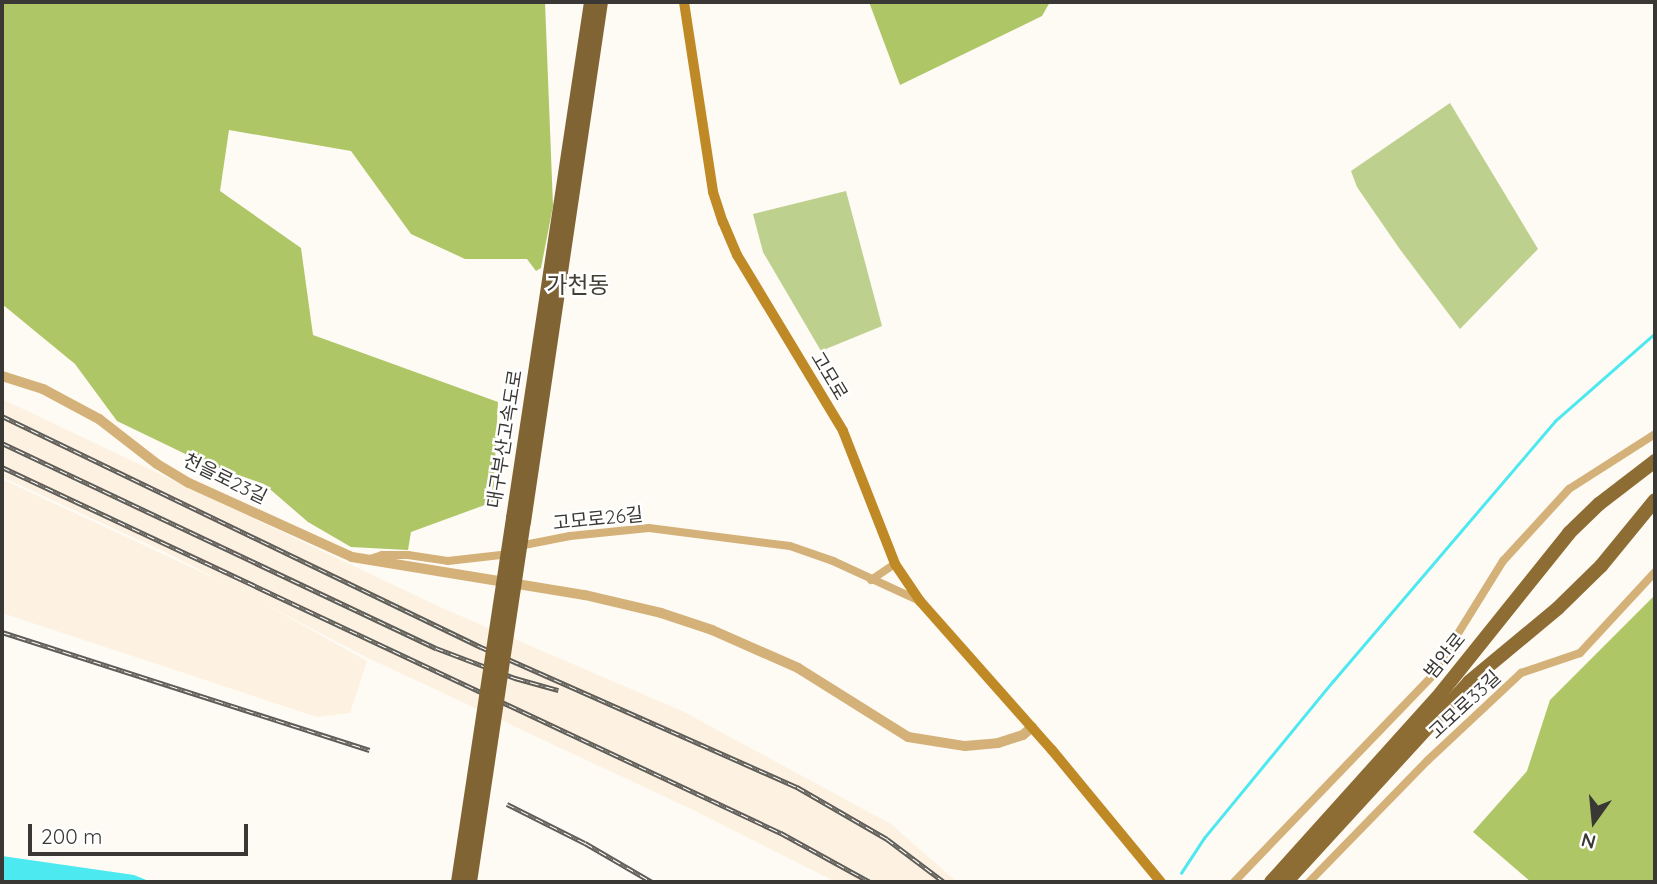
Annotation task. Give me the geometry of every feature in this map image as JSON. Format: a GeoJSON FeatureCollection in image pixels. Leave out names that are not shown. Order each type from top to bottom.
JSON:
{"type":"FeatureCollection","features":[{"type":"Feature","properties":{"kind":"highway","name":"대구부산고속도로"},"geometry":{"type":"LineString","coordinates":[[458,882],[544,352],[591,2]]}},
{"type":"Feature","properties":{"kind":"highway","name":"대구부산고속도로"},"geometry":{"type":"LineString","coordinates":[[558,255],[601,2]]}},
{"type":"Feature","properties":{"kind":"highway","name":"범안로"},"geometry":{"type":"LineString","coordinates":[[1286,882],[1569,533],[1599,504],[1655,461]]}},
{"type":"Feature","properties":{"kind":"highway"},"geometry":{"type":"LineString","coordinates":[[1323,834],[1469,682],[1558,608],[1601,566],[1655,500]]}},
{"type":"Feature","properties":{"kind":"highway","name":"대구부산고속도로"},"geometry":{"type":"LineString","coordinates":[[470,882],[518,520]]}},
{"type":"Feature","properties":{"kind":"highway","name":"범안로"},"geometry":{"type":"LineString","coordinates":[[1271,882],[1323,834]]}},
{"type":"Feature","properties":{"kind":"main road","name":"고모로"},"geometry":{"type":"LineString","coordinates":[[684,2],[713,192],[723,222],[737,255],[843,431],[895,564],[920,601],[1032,727],[1161,882]]}},
{"type":"Feature","properties":{"kind":"street","name":"천을로23길"},"geometry":{"type":"LineString","coordinates":[[2,376],[43,389],[99,419],[157,464],[189,483],[327,546],[368,560],[585,595],[661,612],[712,630],[798,668],[908,737],[965,746],[998,743],[1023,736],[1032,727]]}},
{"type":"Feature","properties":{"kind":"street"},"geometry":{"type":"LineString","coordinates":[[1234,882],[1431,677],[1503,561],[1569,489],[1655,434]]}},
{"type":"Feature","properties":{"kind":"street","name":"고모로26길"},"geometry":{"type":"LineString","coordinates":[[368,560],[382,555],[448,561],[493,557],[512,554],[519,546],[649,528],[790,546],[833,561],[920,601]]}},
{"type":"Feature","properties":{"kind":"street"},"geometry":{"type":"LineString","coordinates":[[871,580],[895,564]]}},
{"type":"Feature","properties":{"kind":"street","name":"고모로33길"},"geometry":{"type":"LineString","coordinates":[[1309,882],[1427,761],[1521,673],[1580,653],[1655,572]]}},
{"type":"Feature","properties":{"kind":"shaded area"},"geometry":{"type":"Polygon","coordinates":[[[2,399],[442,608],[682,711],[891,824],[957,882],[836,882],[689,808],[368,658],[261,602],[367,661],[350,713],[317,717],[2,613],[2,479],[225,583],[167,553],[2,477],[2,399]]]}},
{"type":"Feature","properties":{"kind":"green space"},"geometry":{"type":"Polygon","coordinates":[[[2,2],[545,2],[553,206],[541,268],[536,271],[527,259],[465,259],[411,234],[351,151],[229,130],[220,191],[301,248],[313,335],[498,402],[493,502],[411,532],[408,550],[351,547],[308,522],[264,484],[202,462],[117,421],[75,364],[2,304],[2,2]]]}},
{"type":"Feature","properties":{"kind":"green space"},"geometry":{"type":"Polygon","coordinates":[[[869,2],[1050,2],[1042,16],[900,85],[869,2]]]}},
{"type":"Feature","properties":{"kind":"green space"},"geometry":{"type":"Polygon","coordinates":[[[1450,103],[1538,249],[1460,329],[1399,248],[1357,187],[1351,171],[1450,103]]]}},
{"type":"Feature","properties":{"kind":"green space"},"geometry":{"type":"Polygon","coordinates":[[[846,191],[882,326],[821,351],[763,252],[753,214],[846,191]]]}},
{"type":"Feature","properties":{"kind":"green space"},"geometry":{"type":"Polygon","coordinates":[[[1655,595],[1655,882],[1531,882],[1473,832],[1527,771],[1550,700],[1655,595]]]}},
{"type":"Feature","properties":{"kind":"water"},"geometry":{"type":"Polygon","coordinates":[[[2,856],[134,875],[151,882],[2,882],[2,856]]]}},
{"type":"Feature","properties":{"kind":"waterway"},"geometry":{"type":"LineString","coordinates":[[1181,873],[1204,838],[1333,681],[1555,421],[1655,333]]}},
{"type":"Feature","properties":{"kind":"railway"},"geometry":{"type":"LineString","coordinates":[[2,416],[481,647],[797,787],[887,839],[944,882]]}},
{"type":"Feature","properties":{"kind":"railway"},"geometry":{"type":"LineString","coordinates":[[2,443],[436,648],[515,678],[558,690]]}},
{"type":"Feature","properties":{"kind":"railway"},"geometry":{"type":"LineString","coordinates":[[2,467],[781,833],[870,882]]}},
{"type":"Feature","properties":{"kind":"railway"},"geometry":{"type":"LineString","coordinates":[[2,632],[370,750]]}},
{"type":"Feature","properties":{"kind":"railway"},"geometry":{"type":"LineString","coordinates":[[507,804],[585,843],[652,882]]}},
{"type":"Feature","properties":{"kind":"district","name":"가천동"},"geometry":{"type":"Point","coordinates":[578,285]}}]}
